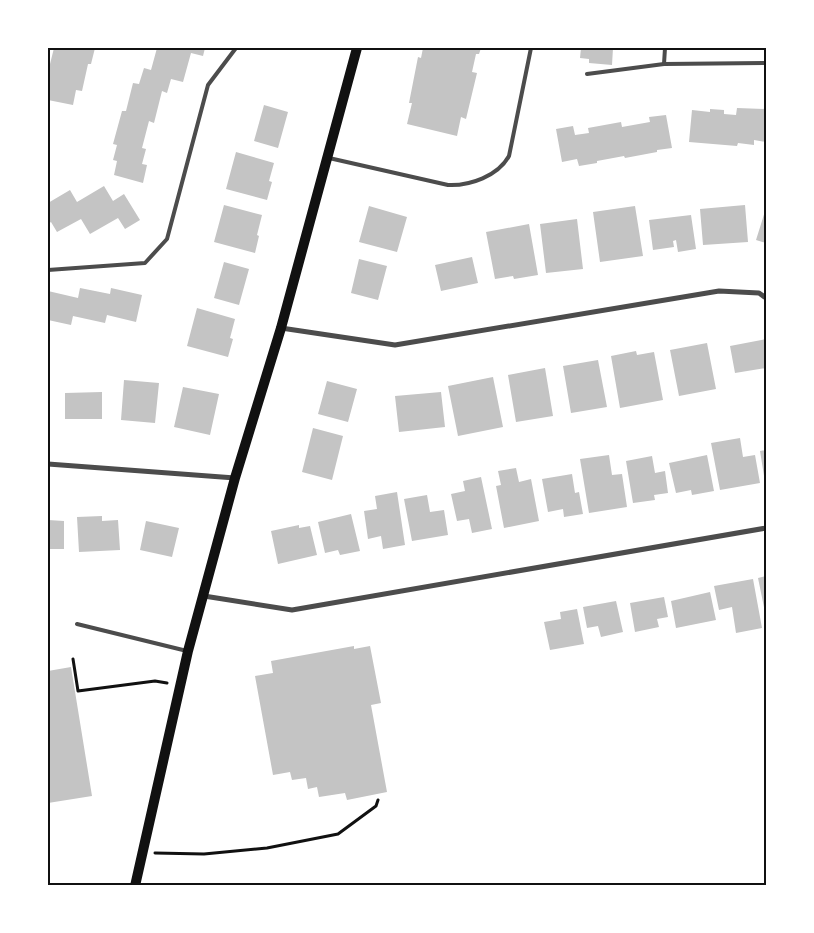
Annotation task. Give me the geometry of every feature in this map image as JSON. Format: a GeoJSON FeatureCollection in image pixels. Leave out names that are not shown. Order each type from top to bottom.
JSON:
{"type":"FeatureCollection","features":[{"type":"Feature","properties":{"kind":"main road"},"geometry":{"type":"LineString","coordinates":[[135,886],[188,651],[235,478],[281,328],[357,48]]}},
{"type":"Feature","properties":{"kind":"street"},"geometry":{"type":"LineString","coordinates":[[281,328],[395,344],[719,291],[759,293],[766,298]]}},
{"type":"Feature","properties":{"kind":"street"},"geometry":{"type":"LineString","coordinates":[[48,464],[235,478]]}},
{"type":"Feature","properties":{"kind":"street"},"geometry":{"type":"LineString","coordinates":[[204,596],[292,610],[766,528]]}},
{"type":"Feature","properties":{"kind":"lane"},"geometry":{"type":"LineString","coordinates":[[48,270],[145,263],[166,239],[208,85],[236,48]]}},
{"type":"Feature","properties":{"kind":"lane"},"geometry":{"type":"LineString","coordinates":[[327,158],[448,185],[468,184],[490,174],[504,165],[509,156],[531,48]]}},
{"type":"Feature","properties":{"kind":"lane"},"geometry":{"type":"LineString","coordinates":[[664,64],[665,48]]}},
{"type":"Feature","properties":{"kind":"lane"},"geometry":{"type":"LineString","coordinates":[[587,74],[664,64],[766,63]]}},
{"type":"Feature","properties":{"kind":"lane"},"geometry":{"type":"LineString","coordinates":[[78,624],[188,651]]}},
{"type":"Feature","properties":{"kind":"path"},"geometry":{"type":"LineString","coordinates":[[74,659],[78,691],[155,681],[180,686]]}},
{"type":"Feature","properties":{"kind":"path"},"geometry":{"type":"LineString","coordinates":[[142,853],[204,854],[267,848],[338,834],[376,806],[378,800]]}},
{"type":"Feature","properties":{"kind":"building"},"geometry":{"type":"Polygon","coordinates":[[[54,48],[95,48],[91,64],[88,64],[82,91],[76,90],[73,105],[48,100],[48,72],[54,48]]]}},
{"type":"Feature","properties":{"kind":"building"},"geometry":{"type":"Polygon","coordinates":[[[157,48],[205,48],[203,56],[191,53],[183,82],[171,79],[167,93],[162,91],[154,123],[149,121],[142,148],[146,149],[142,164],[147,165],[143,183],[114,175],[117,161],[113,160],[117,145],[113,144],[122,111],[126,111],[133,83],[139,84],[144,68],[151,70],[157,48]]]}},
{"type":"Feature","properties":{"kind":"building"},"geometry":{"type":"Polygon","coordinates":[[[423,48],[481,48],[479,54],[476,54],[472,72],[477,73],[466,119],[461,117],[457,136],[407,124],[412,103],[409,103],[418,57],[421,58],[423,48]]]}},
{"type":"Feature","properties":{"kind":"building"},"geometry":{"type":"Polygon","coordinates":[[[581,48],[613,48],[612,65],[589,63],[589,59],[580,58],[581,48]]]}},
{"type":"Feature","properties":{"kind":"building"},"geometry":{"type":"Polygon","coordinates":[[[264,105],[288,112],[278,148],[254,141],[264,105]]]}},
{"type":"Feature","properties":{"kind":"building"},"geometry":{"type":"Polygon","coordinates":[[[737,108],[766,109],[766,142],[754,140],[754,145],[738,143],[737,146],[689,142],[692,110],[710,112],[710,109],[724,110],[724,114],[736,115],[737,108]]]}},
{"type":"Feature","properties":{"kind":"building"},"geometry":{"type":"Polygon","coordinates":[[[666,115],[672,148],[579,166],[577,159],[562,162],[556,129],[573,126],[575,135],[589,133],[588,128],[621,122],[622,127],[650,122],[649,117],[666,115]]]}},
{"type":"Feature","properties":{"kind":"building"},"geometry":{"type":"Polygon","coordinates":[[[236,152],[274,163],[269,181],[272,182],[267,200],[226,189],[236,152]]]}},
{"type":"Feature","properties":{"kind":"building"},"geometry":{"type":"Polygon","coordinates":[[[104,186],[113,201],[124,194],[140,220],[125,229],[118,218],[90,234],[81,219],[57,232],[51,222],[48,224],[48,203],[70,190],[77,202],[104,186]]]}},
{"type":"Feature","properties":{"kind":"building"},"geometry":{"type":"Polygon","coordinates":[[[224,205],[262,215],[255,253],[214,242],[224,205]]]}},
{"type":"Feature","properties":{"kind":"building"},"geometry":{"type":"Polygon","coordinates":[[[745,205],[748,242],[703,245],[700,209],[745,205]]]}},
{"type":"Feature","properties":{"kind":"building"},"geometry":{"type":"Polygon","coordinates":[[[369,206],[407,217],[397,252],[359,242],[369,206]]]}},
{"type":"Feature","properties":{"kind":"building"},"geometry":{"type":"Polygon","coordinates":[[[635,206],[643,256],[600,262],[593,212],[635,206]]]}},
{"type":"Feature","properties":{"kind":"building"},"geometry":{"type":"Polygon","coordinates":[[[766,208],[766,243],[756,240],[766,208]]]}},
{"type":"Feature","properties":{"kind":"building"},"geometry":{"type":"Polygon","coordinates":[[[691,215],[696,249],[678,252],[676,240],[673,241],[674,247],[653,250],[649,220],[691,215]]]}},
{"type":"Feature","properties":{"kind":"building"},"geometry":{"type":"Polygon","coordinates":[[[577,219],[583,269],[546,273],[540,224],[577,219]]]}},
{"type":"Feature","properties":{"kind":"building"},"geometry":{"type":"Polygon","coordinates":[[[529,224],[538,275],[514,279],[513,276],[495,279],[486,232],[529,224]]]}},
{"type":"Feature","properties":{"kind":"building"},"geometry":{"type":"Polygon","coordinates":[[[472,257],[478,283],[441,291],[435,265],[472,257]]]}},
{"type":"Feature","properties":{"kind":"building"},"geometry":{"type":"Polygon","coordinates":[[[359,259],[387,266],[378,300],[351,293],[359,259]]]}},
{"type":"Feature","properties":{"kind":"building"},"geometry":{"type":"Polygon","coordinates":[[[224,262],[249,269],[239,305],[214,298],[224,262]]]}},
{"type":"Feature","properties":{"kind":"building"},"geometry":{"type":"Polygon","coordinates":[[[80,288],[110,294],[111,288],[142,295],[136,322],[107,315],[105,323],[73,316],[71,325],[48,320],[48,291],[78,298],[80,288]]]}},
{"type":"Feature","properties":{"kind":"building"},"geometry":{"type":"Polygon","coordinates":[[[197,308],[235,319],[230,338],[233,339],[228,357],[187,346],[197,308]]]}},
{"type":"Feature","properties":{"kind":"building"},"geometry":{"type":"Polygon","coordinates":[[[766,339],[766,368],[735,373],[730,346],[766,339]]]}},
{"type":"Feature","properties":{"kind":"building"},"geometry":{"type":"Polygon","coordinates":[[[707,343],[716,389],[679,396],[670,350],[707,343]]]}},
{"type":"Feature","properties":{"kind":"building"},"geometry":{"type":"Polygon","coordinates":[[[636,351],[637,355],[654,352],[663,400],[620,408],[611,356],[636,351]]]}},
{"type":"Feature","properties":{"kind":"building"},"geometry":{"type":"Polygon","coordinates":[[[598,360],[607,407],[571,413],[563,366],[598,360]]]}},
{"type":"Feature","properties":{"kind":"building"},"geometry":{"type":"Polygon","coordinates":[[[545,368],[553,416],[516,422],[508,375],[545,368]]]}},
{"type":"Feature","properties":{"kind":"building"},"geometry":{"type":"Polygon","coordinates":[[[493,377],[503,427],[458,436],[448,386],[493,377]]]}},
{"type":"Feature","properties":{"kind":"building"},"geometry":{"type":"Polygon","coordinates":[[[124,380],[159,383],[155,423],[121,420],[124,380]]]}},
{"type":"Feature","properties":{"kind":"building"},"geometry":{"type":"Polygon","coordinates":[[[327,381],[357,389],[348,422],[318,414],[327,381]]]}},
{"type":"Feature","properties":{"kind":"building"},"geometry":{"type":"Polygon","coordinates":[[[183,387],[219,394],[210,435],[174,427],[183,387]]]}},
{"type":"Feature","properties":{"kind":"building"},"geometry":{"type":"Polygon","coordinates":[[[102,392],[102,419],[65,419],[65,393],[102,392]]]}},
{"type":"Feature","properties":{"kind":"building"},"geometry":{"type":"Polygon","coordinates":[[[441,392],[445,427],[399,432],[395,396],[441,392]]]}},
{"type":"Feature","properties":{"kind":"building"},"geometry":{"type":"Polygon","coordinates":[[[313,428],[343,436],[332,480],[302,472],[313,428]]]}},
{"type":"Feature","properties":{"kind":"building"},"geometry":{"type":"Polygon","coordinates":[[[740,438],[743,457],[755,455],[760,483],[720,490],[711,443],[740,438]]]}},
{"type":"Feature","properties":{"kind":"building"},"geometry":{"type":"Polygon","coordinates":[[[766,450],[766,482],[765,482],[760,451],[766,450]]]}},
{"type":"Feature","properties":{"kind":"building"},"geometry":{"type":"Polygon","coordinates":[[[609,455],[612,475],[622,474],[627,507],[589,513],[580,459],[609,455]]]}},
{"type":"Feature","properties":{"kind":"building"},"geometry":{"type":"Polygon","coordinates":[[[707,455],[714,491],[692,495],[691,490],[676,493],[669,463],[707,455]]]}},
{"type":"Feature","properties":{"kind":"building"},"geometry":{"type":"Polygon","coordinates":[[[652,456],[655,473],[665,471],[668,493],[654,495],[655,500],[633,503],[626,461],[652,456]]]}},
{"type":"Feature","properties":{"kind":"building"},"geometry":{"type":"Polygon","coordinates":[[[516,468],[519,482],[531,479],[539,521],[504,528],[496,486],[501,485],[498,471],[516,468]]]}},
{"type":"Feature","properties":{"kind":"building"},"geometry":{"type":"Polygon","coordinates":[[[572,474],[575,493],[579,492],[583,514],[564,517],[563,509],[548,512],[542,479],[572,474]]]}},
{"type":"Feature","properties":{"kind":"building"},"geometry":{"type":"Polygon","coordinates":[[[481,477],[492,529],[472,533],[469,519],[457,521],[451,494],[465,491],[463,481],[481,477]]]}},
{"type":"Feature","properties":{"kind":"building"},"geometry":{"type":"Polygon","coordinates":[[[397,492],[405,545],[383,549],[381,536],[368,539],[364,511],[377,509],[375,496],[397,492]]]}},
{"type":"Feature","properties":{"kind":"building"},"geometry":{"type":"Polygon","coordinates":[[[427,495],[430,512],[444,510],[448,535],[412,541],[404,499],[427,495]]]}},
{"type":"Feature","properties":{"kind":"building"},"geometry":{"type":"Polygon","coordinates":[[[351,514],[360,551],[340,555],[338,550],[325,553],[318,522],[351,514]]]}},
{"type":"Feature","properties":{"kind":"building"},"geometry":{"type":"Polygon","coordinates":[[[102,516],[102,521],[118,520],[120,550],[79,552],[77,517],[102,516]]]}},
{"type":"Feature","properties":{"kind":"building"},"geometry":{"type":"Polygon","coordinates":[[[48,520],[64,521],[64,549],[48,549],[48,520]]]}},
{"type":"Feature","properties":{"kind":"building"},"geometry":{"type":"Polygon","coordinates":[[[146,521],[179,528],[172,557],[140,550],[146,521]]]}},
{"type":"Feature","properties":{"kind":"building"},"geometry":{"type":"Polygon","coordinates":[[[299,525],[299,528],[310,526],[317,555],[278,564],[271,531],[299,525]]]}},
{"type":"Feature","properties":{"kind":"building"},"geometry":{"type":"Polygon","coordinates":[[[766,576],[766,617],[758,578],[766,576]]]}},
{"type":"Feature","properties":{"kind":"building"},"geometry":{"type":"Polygon","coordinates":[[[753,579],[762,628],[736,633],[732,607],[719,610],[714,586],[753,579]]]}},
{"type":"Feature","properties":{"kind":"building"},"geometry":{"type":"Polygon","coordinates":[[[710,592],[716,620],[676,628],[671,601],[710,592]]]}},
{"type":"Feature","properties":{"kind":"building"},"geometry":{"type":"Polygon","coordinates":[[[664,597],[668,617],[657,619],[659,627],[635,632],[630,603],[664,597]]]}},
{"type":"Feature","properties":{"kind":"building"},"geometry":{"type":"Polygon","coordinates":[[[616,601],[623,632],[601,637],[598,626],[587,628],[583,607],[616,601]]]}},
{"type":"Feature","properties":{"kind":"building"},"geometry":{"type":"Polygon","coordinates":[[[577,609],[584,644],[550,650],[544,622],[561,619],[560,612],[577,609]]]}},
{"type":"Feature","properties":{"kind":"building"},"geometry":{"type":"Polygon","coordinates":[[[354,646],[354,649],[370,646],[381,703],[371,705],[387,792],[347,800],[345,793],[319,797],[317,787],[308,789],[306,778],[292,780],[290,772],[273,775],[255,676],[273,673],[271,661],[354,646]]]}},
{"type":"Feature","properties":{"kind":"building"},"geometry":{"type":"Polygon","coordinates":[[[71,667],[92,796],[48,803],[48,671],[71,667]]]}}]}
